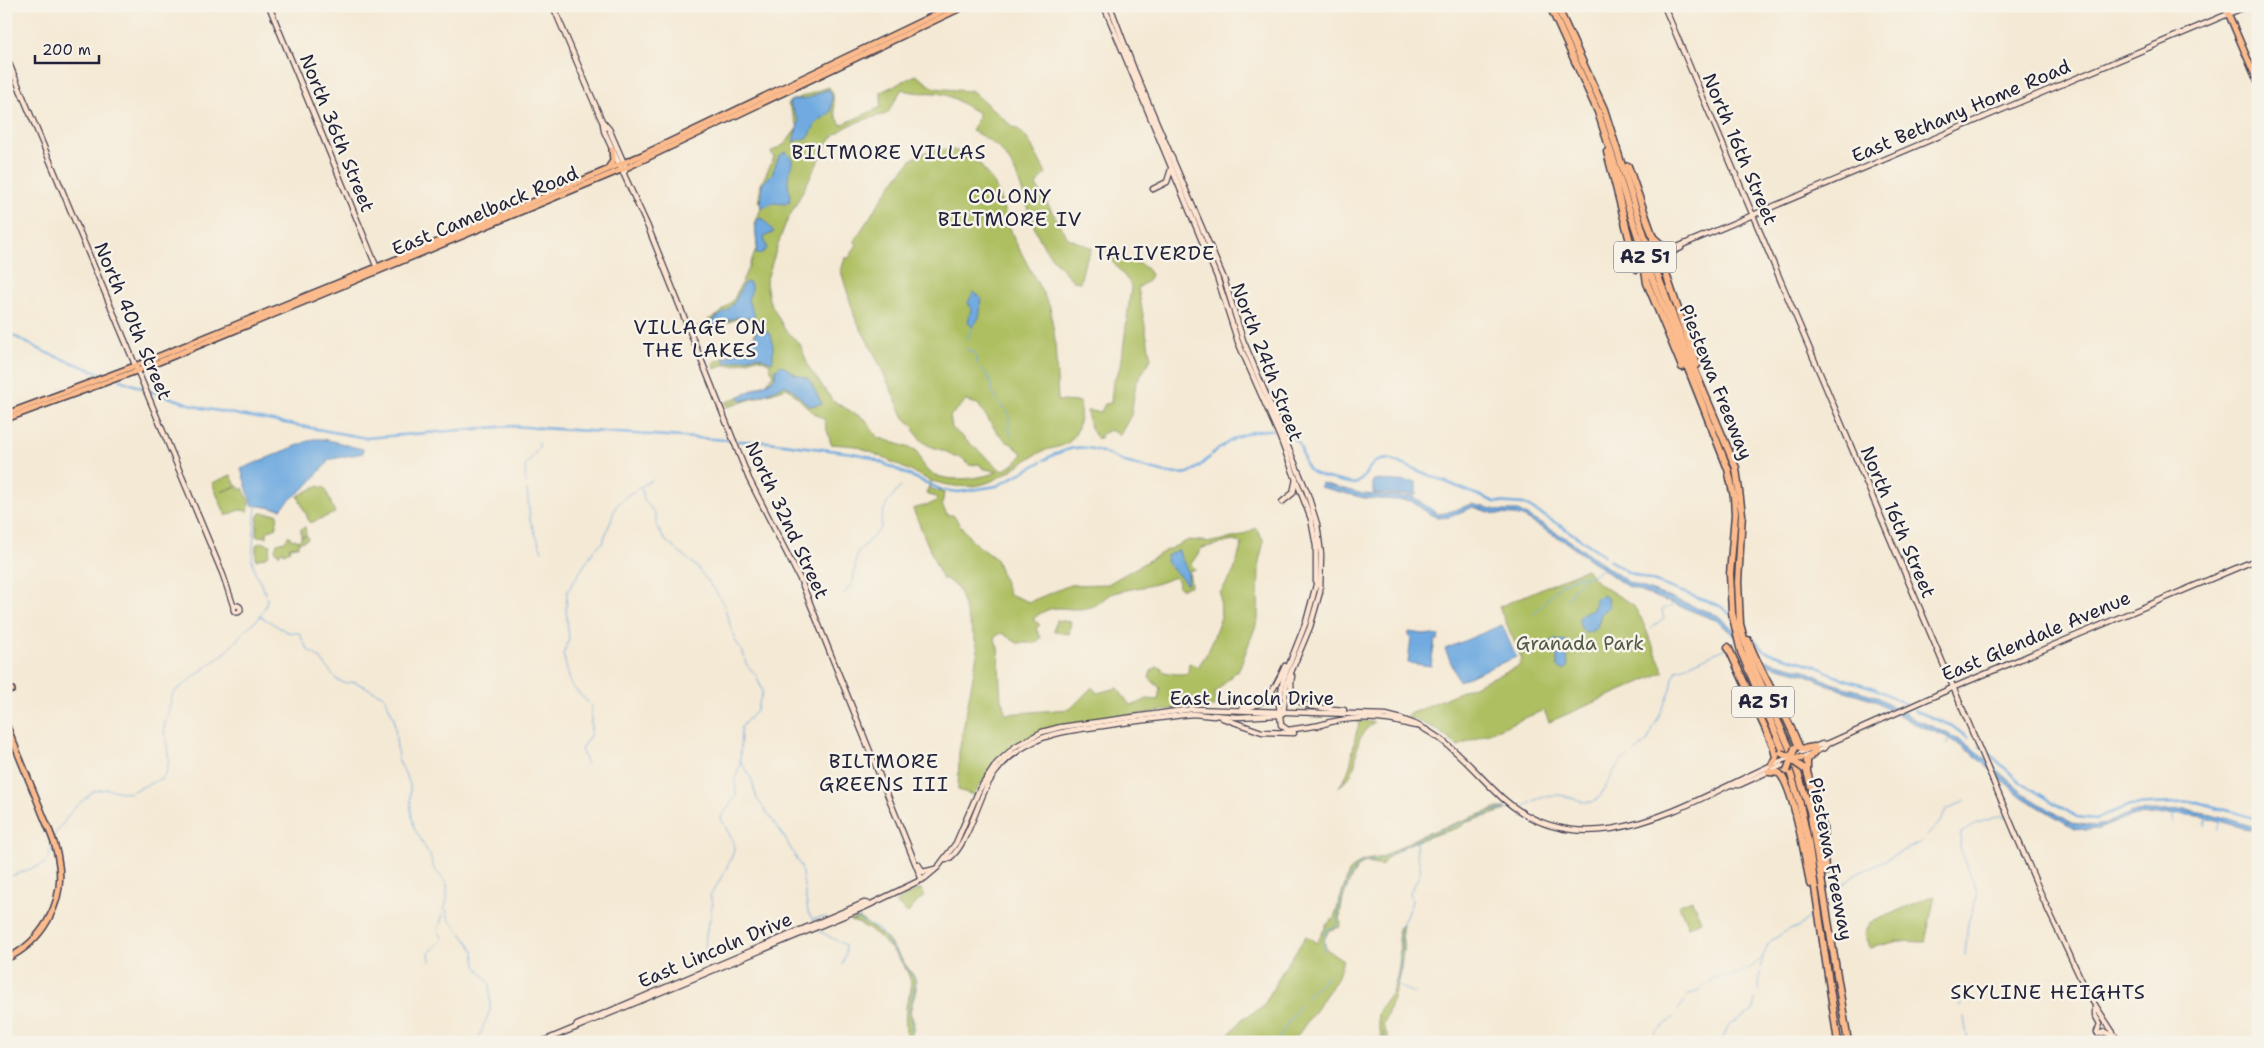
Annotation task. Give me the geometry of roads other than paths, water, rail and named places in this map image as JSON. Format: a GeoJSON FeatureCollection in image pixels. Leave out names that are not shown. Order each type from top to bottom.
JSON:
{"type":"FeatureCollection","features":[{"type":"Feature","properties":{"kind":"highway"},"geometry":{"type":"LineString","coordinates":[[1546,6],[1562,34]]}},
{"type":"Feature","properties":{"kind":"highway","name":"Piestewa Freeway"},"geometry":{"type":"LineString","coordinates":[[1550,6],[1562,34],[1598,104]]}},
{"type":"Feature","properties":{"kind":"highway","name":"Piestewa Freeway"},"geometry":{"type":"LineString","coordinates":[[1557,6],[1584,63],[1648,268],[1705,404],[1728,469],[1734,497],[1730,604],[1737,613]]}},
{"type":"Feature","properties":{"kind":"highway"},"geometry":{"type":"LineString","coordinates":[[1561,6],[1582,54],[1584,63]]}},
{"type":"Feature","properties":{"kind":"highway"},"geometry":{"type":"LineString","coordinates":[[1598,104],[1607,108],[1653,237],[1663,246],[1672,250],[1664,259],[1666,274],[1705,404]]}},
{"type":"Feature","properties":{"kind":"highway"},"geometry":{"type":"LineString","coordinates":[[1598,104],[1631,244],[1666,274]]}},
{"type":"Feature","properties":{"kind":"highway"},"geometry":{"type":"LineString","coordinates":[[1653,237],[1646,283],[1676,355],[1705,404]]}},
{"type":"Feature","properties":{"kind":"highway"},"geometry":{"type":"LineString","coordinates":[[1631,244],[1649,260]]}},
{"type":"Feature","properties":{"kind":"highway","name":"Piestewa Freeway"},"geometry":{"type":"LineString","coordinates":[[1705,404],[1732,458],[1738,479],[1742,514],[1737,613],[1750,657],[1788,744],[1802,783],[1813,827],[1848,1042]]}},
{"type":"Feature","properties":{"kind":"highway"},"geometry":{"type":"LineString","coordinates":[[1737,613],[1738,651],[1757,710]]}},
{"type":"Feature","properties":{"kind":"highway"},"geometry":{"type":"LineString","coordinates":[[1737,613],[1757,661],[1780,703],[1799,753]]}},
{"type":"Feature","properties":{"kind":"highway"},"geometry":{"type":"LineString","coordinates":[[1728,646],[1773,745],[1776,759],[1771,768],[1785,782],[1799,831],[1819,931],[1823,939]]}},
{"type":"Feature","properties":{"kind":"highway","name":"Piestewa Freeway"},"geometry":{"type":"LineString","coordinates":[[1738,651],[1783,750],[1795,784],[1807,835],[1838,1042]]}},
{"type":"Feature","properties":{"kind":"highway"},"geometry":{"type":"LineString","coordinates":[[1795,739],[1801,748],[1814,749],[1805,770],[1822,828],[1831,935]]}},
{"type":"Feature","properties":{"kind":"highway"},"geometry":{"type":"LineString","coordinates":[[1773,745],[1789,761],[1805,770]]}},
{"type":"Feature","properties":{"kind":"highway"},"geometry":{"type":"LineString","coordinates":[[1785,782],[1789,761],[1799,753]]}},
{"type":"Feature","properties":{"kind":"highway"},"geometry":{"type":"LineString","coordinates":[[1789,761],[1799,753]]}},
{"type":"Feature","properties":{"kind":"main road","name":"North 36th Street"},"geometry":{"type":"LineString","coordinates":[[269,6],[378,269]]}},
{"type":"Feature","properties":{"kind":"main road","name":"North 32nd Street"},"geometry":{"type":"LineString","coordinates":[[553,6],[604,124],[609,129],[622,168],[754,489],[799,575],[922,880]]}},
{"type":"Feature","properties":{"kind":"main road","name":"East Camelback Road"},"geometry":{"type":"LineString","coordinates":[[900,35],[953,6]]}},
{"type":"Feature","properties":{"kind":"main road","name":"East Camelback Road"},"geometry":{"type":"LineString","coordinates":[[6,419],[137,368],[622,168],[900,35],[965,6]]}},
{"type":"Feature","properties":{"kind":"main road","name":"North 24th Street"},"geometry":{"type":"LineString","coordinates":[[1107,6],[1119,42],[1171,168],[1224,279],[1243,340],[1281,436],[1312,526],[1316,546],[1316,581],[1311,608],[1283,680],[1280,713]]}},
{"type":"Feature","properties":{"kind":"main road","name":"North 24th Street"},"geometry":{"type":"LineString","coordinates":[[1107,6],[1207,245]]}},
{"type":"Feature","properties":{"kind":"main road","name":"North 16th Street"},"geometry":{"type":"LineString","coordinates":[[1664,6],[1751,216],[2044,901],[2095,1007],[2119,1041]]}},
{"type":"Feature","properties":{"kind":"main road"},"geometry":{"type":"LineString","coordinates":[[2225,6],[2258,83]]}},
{"type":"Feature","properties":{"kind":"main road","name":"East Bethany Home Road"},"geometry":{"type":"LineString","coordinates":[[1649,260],[2247,6]]}},
{"type":"Feature","properties":{"kind":"main road","name":"North 40th Street"},"geometry":{"type":"LineString","coordinates":[[6,56],[236,607]]}},
{"type":"Feature","properties":{"kind":"main road","name":"North 32nd Street"},"geometry":{"type":"LineString","coordinates":[[604,124],[604,131],[622,168]]}},
{"type":"Feature","properties":{"kind":"main road"},"geometry":{"type":"LineString","coordinates":[[604,171],[612,163],[612,150]]}},
{"type":"Feature","properties":{"kind":"main road","name":"East Camelback Road"},"geometry":{"type":"LineString","coordinates":[[596,178],[604,171],[622,168]]}},
{"type":"Feature","properties":{"kind":"main road"},"geometry":{"type":"LineString","coordinates":[[1153,190],[1167,182],[1171,176],[1171,168]]}},
{"type":"Feature","properties":{"kind":"main road","name":"East Camelback Road"},"geometry":{"type":"LineString","coordinates":[[6,414],[105,378],[120,377],[137,368]]}},
{"type":"Feature","properties":{"kind":"main road","name":"North 24th Street"},"geometry":{"type":"LineString","coordinates":[[1280,713],[1287,682],[1317,603],[1322,568],[1318,529],[1309,497],[1281,436]]}},
{"type":"Feature","properties":{"kind":"main road"},"geometry":{"type":"LineString","coordinates":[[1282,502],[1293,492],[1296,478]]}},
{"type":"Feature","properties":{"kind":"main road","name":"East Glendale Avenue"},"geometry":{"type":"LineString","coordinates":[[1799,753],[1827,744],[1952,688],[2258,559]]}},
{"type":"Feature","properties":{"kind":"main road"},"geometry":{"type":"LineString","coordinates":[[1311,608],[1317,603],[1316,581]]}},
{"type":"Feature","properties":{"kind":"main road"},"geometry":{"type":"LineString","coordinates":[[1214,709],[1249,707],[1263,702],[1272,692],[1296,647]]}},
{"type":"Feature","properties":{"kind":"main road"},"geometry":{"type":"LineString","coordinates":[[1297,658],[1291,684],[1294,696],[1299,701],[1312,707],[1343,710],[1352,713]]}},
{"type":"Feature","properties":{"kind":"main road","name":"East Lincoln Drive"},"geometry":{"type":"LineString","coordinates":[[541,1042],[818,925],[864,903],[868,904],[922,880],[945,860],[961,835],[985,780],[997,763],[1009,752],[1030,738],[1047,731],[1192,709],[1386,715],[1406,719],[1437,735],[1458,751],[1492,788],[1512,806],[1546,824],[1570,830],[1598,832],[1629,827],[1659,816],[1771,768]]}},
{"type":"Feature","properties":{"kind":"main road"},"geometry":{"type":"LineString","coordinates":[[1213,715],[1237,718],[1280,713],[1281,725],[1288,730],[1321,725]]}},
{"type":"Feature","properties":{"kind":"main road","name":"East Lincoln Drive"},"geometry":{"type":"LineString","coordinates":[[1098,724],[1192,714],[1213,715],[1253,730],[1272,734],[1297,733],[1343,720],[1372,718],[1418,726]]}},
{"type":"Feature","properties":{"kind":"main road"},"geometry":{"type":"LineString","coordinates":[[6,724],[54,842],[60,872],[59,890],[54,909],[47,923],[34,940],[6,959]]}},
{"type":"Feature","properties":{"kind":"main road","name":"East Lincoln Drive"},"geometry":{"type":"LineString","coordinates":[[945,860],[951,857],[965,837],[986,787],[1002,765],[1027,745],[1044,737],[1074,728]]}},
{"type":"Feature","properties":{"kind":"main road"},"geometry":{"type":"LineString","coordinates":[[1771,768],[1789,761]]}},
{"type":"Feature","properties":{"kind":"main road"},"geometry":{"type":"LineString","coordinates":[[912,857],[923,872],[936,869]]}},
{"type":"Feature","properties":{"kind":"main road"},"geometry":{"type":"LineString","coordinates":[[2095,1007],[2095,1015],[2100,1024],[2098,1033],[2105,1032],[2119,1041]]}},
{"type":"Feature","properties":{"kind":"water"},"geometry":{"type":"Polygon","coordinates":[[[828,89],[832,96],[831,112],[816,123],[809,137],[793,142],[799,121],[789,103],[793,100],[809,98],[828,89]]]}},
{"type":"Feature","properties":{"kind":"water"},"geometry":{"type":"Polygon","coordinates":[[[786,152],[792,159],[788,177],[789,202],[785,204],[773,203],[761,208],[762,184],[772,174],[779,156],[786,152]]]}},
{"type":"Feature","properties":{"kind":"water"},"geometry":{"type":"Polygon","coordinates":[[[759,218],[763,219],[774,232],[764,237],[767,249],[760,254],[756,253],[756,226],[759,218]]]}},
{"type":"Feature","properties":{"kind":"water"},"geometry":{"type":"Polygon","coordinates":[[[750,283],[752,289],[748,300],[755,316],[752,318],[737,317],[711,327],[709,323],[730,307],[743,284],[750,283]]]}},
{"type":"Feature","properties":{"kind":"water"},"geometry":{"type":"Polygon","coordinates":[[[974,292],[981,298],[980,313],[972,327],[968,322],[971,309],[968,302],[974,292]]]}},
{"type":"Feature","properties":{"kind":"water"},"geometry":{"type":"Polygon","coordinates":[[[758,328],[763,328],[771,335],[773,348],[772,362],[757,356],[726,363],[724,358],[751,346],[758,328]]]}},
{"type":"Feature","properties":{"kind":"water"},"geometry":{"type":"Polygon","coordinates":[[[782,365],[795,374],[809,379],[822,404],[809,406],[792,389],[785,385],[765,394],[741,401],[739,399],[739,397],[771,381],[775,377],[776,369],[782,365]]]}},
{"type":"Feature","properties":{"kind":"water"},"geometry":{"type":"Polygon","coordinates":[[[313,439],[332,441],[363,449],[363,453],[327,460],[327,464],[308,485],[281,509],[252,505],[241,469],[313,439]]]}},
{"type":"Feature","properties":{"kind":"water"},"geometry":{"type":"Polygon","coordinates":[[[1373,480],[1416,482],[1416,495],[1373,493],[1373,480]]]}},
{"type":"Feature","properties":{"kind":"water"},"geometry":{"type":"Polygon","coordinates":[[[1321,483],[1363,494],[1413,497],[1438,514],[1472,504],[1501,511],[1518,511],[1566,538],[1628,582],[1717,615],[1755,653],[1765,660],[1805,670],[1831,683],[1876,696],[1914,719],[1945,732],[1972,748],[2024,794],[2072,823],[2095,826],[2106,824],[2132,812],[2187,810],[2212,814],[2258,828],[2258,832],[2205,817],[2182,814],[2131,816],[2099,829],[2086,830],[2074,828],[2022,797],[1970,752],[1945,736],[1913,723],[1872,699],[1832,687],[1805,674],[1763,663],[1718,621],[1625,585],[1564,541],[1523,517],[1495,514],[1473,507],[1449,517],[1438,518],[1411,501],[1364,498],[1320,487],[1321,483]]]}},
{"type":"Feature","properties":{"kind":"water"},"geometry":{"type":"Polygon","coordinates":[[[1179,550],[1187,569],[1187,584],[1166,562],[1167,556],[1179,550]]]}},
{"type":"Feature","properties":{"kind":"water"},"geometry":{"type":"Polygon","coordinates":[[[1603,595],[1608,599],[1609,606],[1601,614],[1597,628],[1590,632],[1583,630],[1580,626],[1579,618],[1583,613],[1593,610],[1595,599],[1603,595]]]}},
{"type":"Feature","properties":{"kind":"water"},"geometry":{"type":"Polygon","coordinates":[[[1502,625],[1516,657],[1459,681],[1445,649],[1502,625]]]}},
{"type":"Feature","properties":{"kind":"water"},"geometry":{"type":"Polygon","coordinates":[[[1409,632],[1439,636],[1438,640],[1435,640],[1431,666],[1408,663],[1411,637],[1409,632]]]}},
{"type":"Feature","properties":{"kind":"water"},"geometry":{"type":"Polygon","coordinates":[[[1553,640],[1567,641],[1573,646],[1572,651],[1567,657],[1568,667],[1564,670],[1557,667],[1557,654],[1544,649],[1545,644],[1553,640]]]}},
{"type":"Feature","properties":{"kind":"waterway"},"geometry":{"type":"LineString","coordinates":[[967,340],[972,327]]}},
{"type":"Feature","properties":{"kind":"waterway"},"geometry":{"type":"LineString","coordinates":[[6,332],[47,353],[108,376]]}},
{"type":"Feature","properties":{"kind":"waterway"},"geometry":{"type":"LineString","coordinates":[[966,349],[975,353],[977,364]]}},
{"type":"Feature","properties":{"kind":"waterway"},"geometry":{"type":"LineString","coordinates":[[981,369],[990,381],[995,397],[1009,413],[1011,435]]}},
{"type":"Feature","properties":{"kind":"waterway"},"geometry":{"type":"LineString","coordinates":[[120,380],[142,388]]}},
{"type":"Feature","properties":{"kind":"waterway"},"geometry":{"type":"LineString","coordinates":[[150,391],[202,408],[366,438],[510,426],[729,440]]}},
{"type":"Feature","properties":{"kind":"waterway"},"geometry":{"type":"LineString","coordinates":[[1212,454],[1226,443],[1248,433],[1274,430]]}},
{"type":"Feature","properties":{"kind":"waterway"},"geometry":{"type":"LineString","coordinates":[[1284,432],[1297,441],[1309,470],[1317,474],[1354,484],[1377,461],[1392,460],[1495,502],[1524,504],[1604,555]]}},
{"type":"Feature","properties":{"kind":"waterway"},"geometry":{"type":"LineString","coordinates":[[738,441],[768,442],[867,456],[942,490],[959,492],[997,486],[1041,462]]}},
{"type":"Feature","properties":{"kind":"waterway"},"geometry":{"type":"LineString","coordinates":[[526,484],[525,467],[539,447],[539,442]]}},
{"type":"Feature","properties":{"kind":"waterway"},"geometry":{"type":"LineString","coordinates":[[1044,460],[1073,448],[1090,448],[1120,460]]}},
{"type":"Feature","properties":{"kind":"waterway"},"geometry":{"type":"LineString","coordinates":[[1122,461],[1173,474],[1181,474],[1194,470],[1210,457]]}},
{"type":"Feature","properties":{"kind":"waterway"},"geometry":{"type":"LineString","coordinates":[[587,765],[581,749],[591,734],[591,706],[571,685],[563,654],[569,639],[566,610],[567,592],[594,550],[603,542],[616,506],[629,494],[652,480]]}},
{"type":"Feature","properties":{"kind":"waterway"},"geometry":{"type":"LineString","coordinates":[[641,487],[644,499],[655,514],[657,527],[664,539],[697,567],[723,603],[735,640],[744,655],[746,664],[756,675],[762,690],[756,711],[741,727],[740,765],[735,779],[736,796],[721,817],[732,839],[734,851],[710,896],[713,904],[705,941],[709,962]]}},
{"type":"Feature","properties":{"kind":"waterway"},"geometry":{"type":"LineString","coordinates":[[844,594],[853,582],[857,553],[881,528],[882,516],[886,505],[901,487]]}},
{"type":"Feature","properties":{"kind":"waterway"},"geometry":{"type":"LineString","coordinates":[[527,490],[530,520],[542,551]]}},
{"type":"Feature","properties":{"kind":"waterway"},"geometry":{"type":"LineString","coordinates":[[256,505],[252,560],[255,572],[266,594]]}},
{"type":"Feature","properties":{"kind":"waterway"},"geometry":{"type":"LineString","coordinates":[[1609,560],[1628,572],[1720,606],[1730,614]]}},
{"type":"Feature","properties":{"kind":"waterway"},"geometry":{"type":"LineString","coordinates":[[1534,614],[1561,584],[1579,576],[1591,576],[1602,569]]}},
{"type":"Feature","properties":{"kind":"waterway"},"geometry":{"type":"LineString","coordinates":[[1567,600],[1574,588],[1587,576]]}},
{"type":"Feature","properties":{"kind":"waterway"},"geometry":{"type":"LineString","coordinates":[[54,836],[73,809],[94,791],[107,789],[128,793],[163,778],[169,760],[164,728],[173,693],[226,652],[247,628],[259,618],[266,605],[267,598]]}},
{"type":"Feature","properties":{"kind":"waterway"},"geometry":{"type":"LineString","coordinates":[[1651,628],[1664,619],[1662,610],[1673,604]]}},
{"type":"Feature","properties":{"kind":"waterway"},"geometry":{"type":"LineString","coordinates":[[260,616],[287,632],[299,633],[308,650],[320,658],[336,679],[344,683],[355,682],[384,696],[394,718],[398,759],[410,784],[414,828],[430,856],[433,867],[447,884],[447,900],[438,931],[443,938],[429,953],[430,961]]}},
{"type":"Feature","properties":{"kind":"waterway"},"geometry":{"type":"LineString","coordinates":[[1744,632],[1767,652],[1817,666],[1835,676],[1874,688],[1906,704]]}},
{"type":"Feature","properties":{"kind":"waterway"},"geometry":{"type":"LineString","coordinates":[[1572,644],[1585,633]]}},
{"type":"Feature","properties":{"kind":"waterway"},"geometry":{"type":"LineString","coordinates":[[1635,752],[1647,742],[1671,690],[1673,678],[1677,670],[1726,648]]}},
{"type":"Feature","properties":{"kind":"waterway"},"geometry":{"type":"LineString","coordinates":[[1914,710],[1952,726],[1968,738]]}},
{"type":"Feature","properties":{"kind":"waterway"},"geometry":{"type":"LineString","coordinates":[[1946,745],[1949,739]]}},
{"type":"Feature","properties":{"kind":"waterway"},"geometry":{"type":"LineString","coordinates":[[1980,745],[2020,782],[2077,817],[2096,819],[2130,805],[2197,802],[2258,819]]}},
{"type":"Feature","properties":{"kind":"waterway"},"geometry":{"type":"LineString","coordinates":[[1525,806],[1552,795],[1586,802],[1596,801],[1618,765],[1629,756]]}},
{"type":"Feature","properties":{"kind":"waterway"},"geometry":{"type":"LineString","coordinates":[[740,760],[751,778],[757,799],[782,833],[801,867],[808,912],[814,922]]}},
{"type":"Feature","properties":{"kind":"waterway"},"geometry":{"type":"LineString","coordinates":[[1831,895],[1855,875],[1921,842],[1940,822],[1946,811],[1965,800]]}},
{"type":"Feature","properties":{"kind":"waterway"},"geometry":{"type":"LineString","coordinates":[[1323,951],[1326,930],[1337,925],[1338,911],[1350,876],[1360,864],[1365,861],[1378,861],[1420,838],[1495,811],[1507,809]]}},
{"type":"Feature","properties":{"kind":"waterway"},"geometry":{"type":"LineString","coordinates":[[1965,955],[1968,923],[1978,894],[1960,848],[1961,833],[1978,823],[2002,815],[2004,818],[2010,815]]}},
{"type":"Feature","properties":{"kind":"waterway"},"geometry":{"type":"LineString","coordinates":[[2173,823],[2173,815],[2191,815]]}},
{"type":"Feature","properties":{"kind":"waterway"},"geometry":{"type":"LineString","coordinates":[[2205,826],[2207,817]]}},
{"type":"Feature","properties":{"kind":"waterway"},"geometry":{"type":"LineString","coordinates":[[2217,830],[2220,821]]}},
{"type":"Feature","properties":{"kind":"waterway"},"geometry":{"type":"LineString","coordinates":[[1414,993],[1400,987],[1397,983],[1401,968],[1400,956],[1402,945],[1399,932],[1412,902],[1410,892],[1420,870],[1416,841]]}},
{"type":"Feature","properties":{"kind":"waterway"},"geometry":{"type":"LineString","coordinates":[[6,878],[44,864],[49,857],[52,842]]}},
{"type":"Feature","properties":{"kind":"waterway"},"geometry":{"type":"LineString","coordinates":[[446,910],[449,919],[470,944],[474,951],[476,965],[490,984],[490,1010],[477,1042]]}},
{"type":"Feature","properties":{"kind":"waterway"},"geometry":{"type":"LineString","coordinates":[[1687,996],[1696,992],[1714,978],[1737,974],[1752,967],[1763,957],[1768,944],[1772,940],[1788,930],[1799,927],[1812,913]]}},
{"type":"Feature","properties":{"kind":"waterway"},"geometry":{"type":"LineString","coordinates":[[814,919],[825,917]]}},
{"type":"Feature","properties":{"kind":"waterway"},"geometry":{"type":"LineString","coordinates":[[853,917],[879,930],[916,981],[908,1012],[911,1024],[911,1042]]}},
{"type":"Feature","properties":{"kind":"waterway"},"geometry":{"type":"LineString","coordinates":[[817,928],[819,931],[845,945],[846,953],[842,965]]}},
{"type":"Feature","properties":{"kind":"waterway"},"geometry":{"type":"LineString","coordinates":[[1760,968],[1763,958]]}},
{"type":"Feature","properties":{"kind":"waterway"},"geometry":{"type":"LineString","coordinates":[[1759,992],[1760,972]]}},
{"type":"Feature","properties":{"kind":"waterway"},"geometry":{"type":"LineString","coordinates":[[1306,997],[1328,975]]}},
{"type":"Feature","properties":{"kind":"waterway"},"geometry":{"type":"LineString","coordinates":[[1958,991],[1961,1007]]}},
{"type":"Feature","properties":{"kind":"waterway"},"geometry":{"type":"LineString","coordinates":[[1721,1042],[1729,1025],[1753,1011],[1755,999]]}},
{"type":"Feature","properties":{"kind":"waterway"},"geometry":{"type":"LineString","coordinates":[[1678,1010],[1685,1001]]}},
{"type":"Feature","properties":{"kind":"waterway"},"geometry":{"type":"LineString","coordinates":[[2258,1003],[2258,1009]]}},
{"type":"Feature","properties":{"kind":"waterway"},"geometry":{"type":"LineString","coordinates":[[1276,1042],[1300,1004]]}},
{"type":"Feature","properties":{"kind":"waterway"},"geometry":{"type":"LineString","coordinates":[[1640,1042],[1650,1038],[1674,1017]]}},
{"type":"Feature","properties":{"kind":"waterway"},"geometry":{"type":"LineString","coordinates":[[1964,1017],[1968,1042]]}},
{"type":"Feature","properties":{"kind":"district","name":"BILTMORE VILLAS"},"geometry":{"type":"Point","coordinates":[889,152]}},
{"type":"Feature","properties":{"kind":"district","name":"COLONY BILTMORE IV"},"geometry":{"type":"Point","coordinates":[1010,208]}},
{"type":"Feature","properties":{"kind":"district","name":"TALIVERDE"},"geometry":{"type":"Point","coordinates":[1155,253]}},
{"type":"Feature","properties":{"kind":"district","name":"VILLAGE ON THE LAKES"},"geometry":{"type":"Point","coordinates":[700,338]}},
{"type":"Feature","properties":{"kind":"district","name":"BILTMORE GREENS III"},"geometry":{"type":"Point","coordinates":[884,772]}},
{"type":"Feature","properties":{"kind":"district","name":"SKYLINE HEIGHTS"},"geometry":{"type":"Point","coordinates":[2048,992]}},
{"type":"Feature","properties":{"kind":"park label","name":"Granada Park"},"geometry":{"type":"Point","coordinates":[1580,643]}}]}
